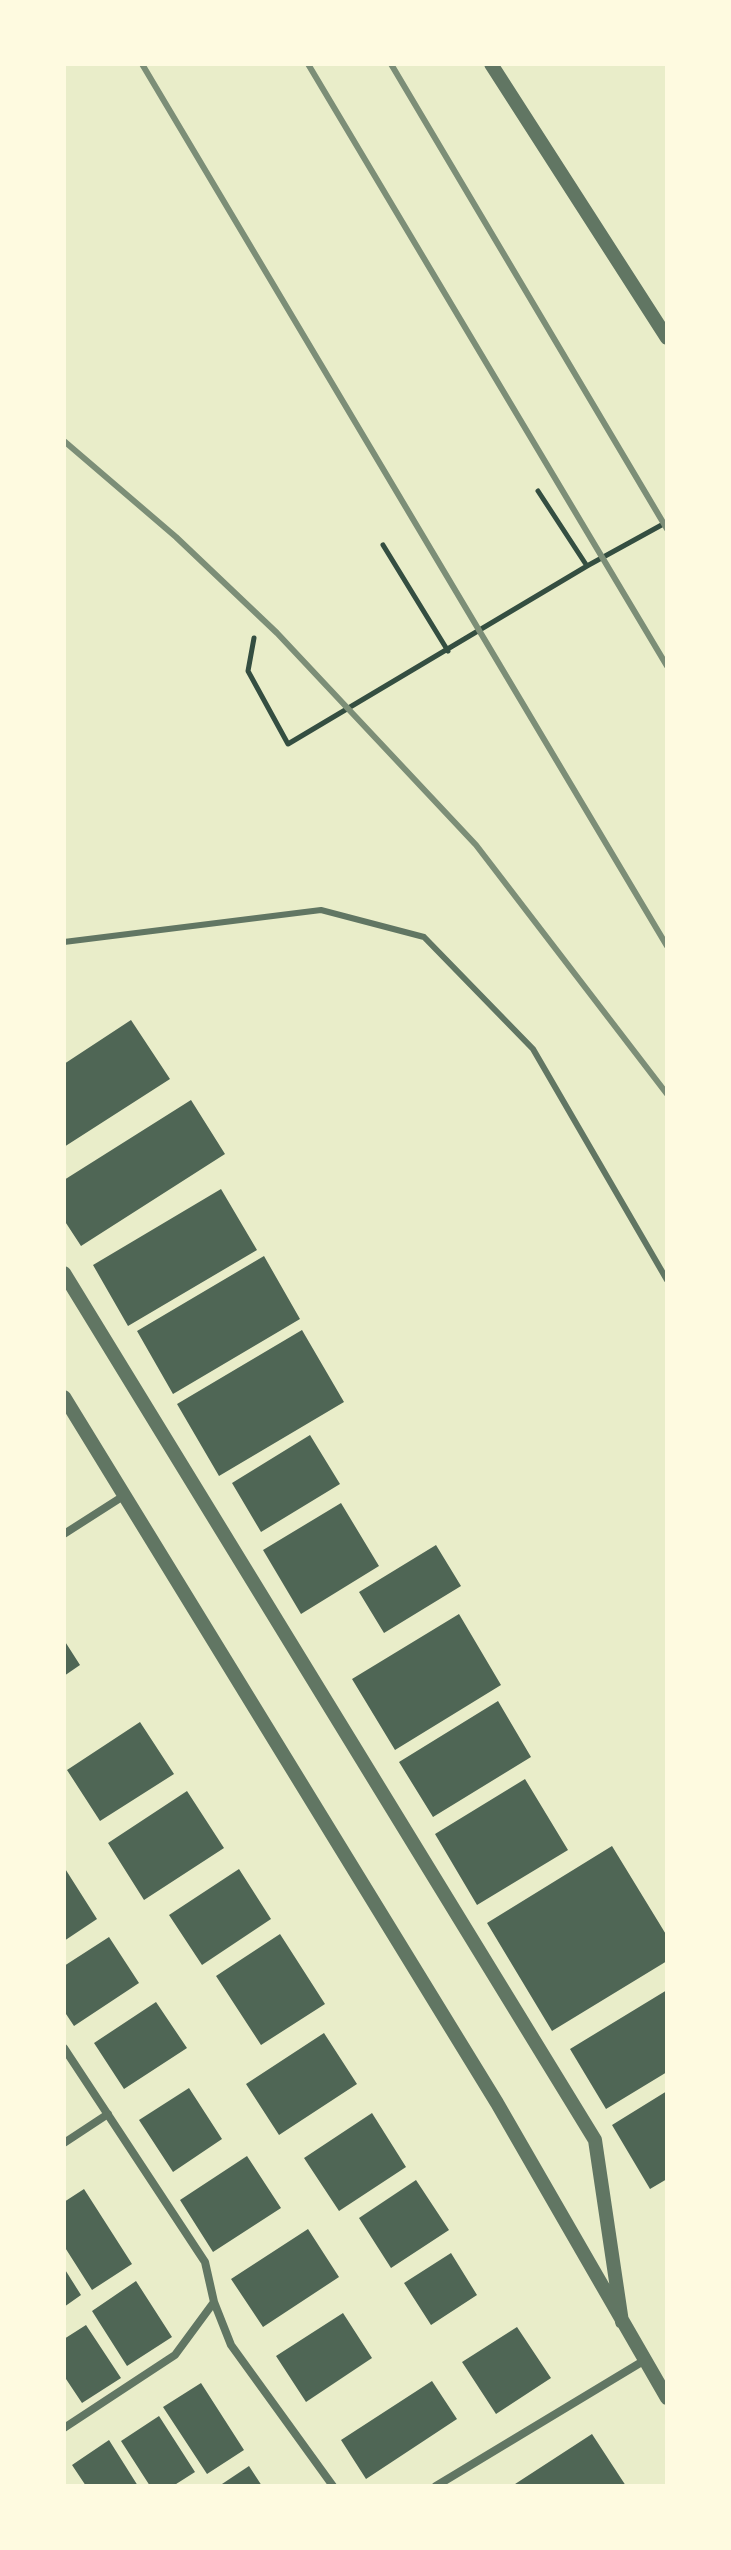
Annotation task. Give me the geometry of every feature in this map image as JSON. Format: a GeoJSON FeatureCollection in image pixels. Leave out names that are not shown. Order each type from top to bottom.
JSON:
{"type":"FeatureCollection","features":[{"type":"Feature","properties":{"kind":"street"},"geometry":{"type":"LineString","coordinates":[[491,64],[667,338]]}},
{"type":"Feature","properties":{"kind":"street"},"geometry":{"type":"LineString","coordinates":[[64,1273],[595,2140],[622,2322]]}},
{"type":"Feature","properties":{"kind":"street"},"geometry":{"type":"LineString","coordinates":[[64,1397],[497,2103],[667,2398]]}},
{"type":"Feature","properties":{"kind":"street"},"geometry":{"type":"LineString","coordinates":[[64,1534],[125,1495]]}},
{"type":"Feature","properties":{"kind":"street"},"geometry":{"type":"LineString","coordinates":[[64,2048],[205,2262],[214,2302],[231,2345],[333,2486]]}},
{"type":"Feature","properties":{"kind":"street"},"geometry":{"type":"LineString","coordinates":[[64,2143],[108,2114]]}},
{"type":"Feature","properties":{"kind":"street"},"geometry":{"type":"LineString","coordinates":[[64,2428],[175,2355],[214,2302]]}},
{"type":"Feature","properties":{"kind":"street"},"geometry":{"type":"LineString","coordinates":[[436,2486],[645,2360]]}},
{"type":"Feature","properties":{"kind":"lane"},"geometry":{"type":"LineString","coordinates":[[64,942],[321,910],[424,937],[533,1049],[667,1280]]}},
{"type":"Feature","properties":{"kind":"path"},"geometry":{"type":"LineString","coordinates":[[538,491],[587,566]]}},
{"type":"Feature","properties":{"kind":"path"},"geometry":{"type":"LineString","coordinates":[[254,638],[248,671],[288,744],[587,566],[667,522]]}},
{"type":"Feature","properties":{"kind":"path"},"geometry":{"type":"LineString","coordinates":[[383,545],[448,651]]}},
{"type":"Feature","properties":{"kind":"building"},"geometry":{"type":"Polygon","coordinates":[[[131,1020],[170,1079],[64,1147],[64,1064],[131,1020]]]}},
{"type":"Feature","properties":{"kind":"building"},"geometry":{"type":"Polygon","coordinates":[[[191,1100],[225,1154],[81,1246],[64,1220],[64,1180],[191,1100]]]}},
{"type":"Feature","properties":{"kind":"building"},"geometry":{"type":"Polygon","coordinates":[[[221,1189],[257,1250],[128,1326],[93,1265],[221,1189]]]}},
{"type":"Feature","properties":{"kind":"building"},"geometry":{"type":"Polygon","coordinates":[[[264,1256],[300,1319],[173,1394],[137,1331],[264,1256]]]}},
{"type":"Feature","properties":{"kind":"building"},"geometry":{"type":"Polygon","coordinates":[[[302,1330],[344,1402],[219,1476],[177,1404],[302,1330]]]}},
{"type":"Feature","properties":{"kind":"building"},"geometry":{"type":"Polygon","coordinates":[[[310,1435],[340,1484],[261,1532],[232,1483],[310,1435]]]}},
{"type":"Feature","properties":{"kind":"building"},"geometry":{"type":"Polygon","coordinates":[[[341,1503],[379,1566],[301,1614],[263,1550],[341,1503]]]}},
{"type":"Feature","properties":{"kind":"building"},"geometry":{"type":"Polygon","coordinates":[[[436,1545],[461,1586],[384,1633],[359,1592],[436,1545]]]}},
{"type":"Feature","properties":{"kind":"building"},"geometry":{"type":"Polygon","coordinates":[[[459,1614],[501,1685],[395,1750],[352,1679],[459,1614]]]}},
{"type":"Feature","properties":{"kind":"building"},"geometry":{"type":"Polygon","coordinates":[[[64,1640],[80,1665],[64,1676],[64,1640]]]}},
{"type":"Feature","properties":{"kind":"building"},"geometry":{"type":"Polygon","coordinates":[[[498,1701],[531,1757],[433,1817],[399,1762],[498,1701]]]}},
{"type":"Feature","properties":{"kind":"building"},"geometry":{"type":"Polygon","coordinates":[[[140,1722],[174,1774],[100,1821],[67,1770],[140,1722]]]}},
{"type":"Feature","properties":{"kind":"building"},"geometry":{"type":"Polygon","coordinates":[[[525,1779],[568,1850],[477,1905],[435,1834],[525,1779]]]}},
{"type":"Feature","properties":{"kind":"building"},"geometry":{"type":"Polygon","coordinates":[[[187,1791],[224,1848],[144,1900],[108,1843],[187,1791]]]}},
{"type":"Feature","properties":{"kind":"building"},"geometry":{"type":"Polygon","coordinates":[[[612,1846],[667,1936],[667,1961],[552,2031],[487,1923],[612,1846]]]}},
{"type":"Feature","properties":{"kind":"building"},"geometry":{"type":"Polygon","coordinates":[[[64,1867],[97,1919],[64,1941],[64,1867]]]}},
{"type":"Feature","properties":{"kind":"building"},"geometry":{"type":"Polygon","coordinates":[[[239,1869],[271,1919],[202,1965],[169,1915],[239,1869]]]}},
{"type":"Feature","properties":{"kind":"building"},"geometry":{"type":"Polygon","coordinates":[[[280,1934],[325,2004],[261,2045],[216,1976],[280,1934]]]}},
{"type":"Feature","properties":{"kind":"building"},"geometry":{"type":"Polygon","coordinates":[[[109,1937],[139,1983],[74,2026],[64,2011],[64,1966],[109,1937]]]}},
{"type":"Feature","properties":{"kind":"building"},"geometry":{"type":"Polygon","coordinates":[[[667,1990],[667,2072],[606,2109],[570,2049],[667,1990]]]}},
{"type":"Feature","properties":{"kind":"building"},"geometry":{"type":"Polygon","coordinates":[[[156,2002],[187,2048],[124,2089],[94,2043],[156,2002]]]}},
{"type":"Feature","properties":{"kind":"building"},"geometry":{"type":"Polygon","coordinates":[[[324,2033],[357,2084],[279,2135],[246,2084],[324,2033]]]}},
{"type":"Feature","properties":{"kind":"building"},"geometry":{"type":"Polygon","coordinates":[[[189,2088],[222,2139],[173,2172],[139,2120],[189,2088]]]}},
{"type":"Feature","properties":{"kind":"building"},"geometry":{"type":"Polygon","coordinates":[[[667,2091],[667,2179],[650,2189],[612,2125],[667,2091]]]}},
{"type":"Feature","properties":{"kind":"building"},"geometry":{"type":"Polygon","coordinates":[[[372,2113],[406,2167],[339,2211],[304,2158],[372,2113]]]}},
{"type":"Feature","properties":{"kind":"building"},"geometry":{"type":"Polygon","coordinates":[[[247,2156],[281,2208],[213,2252],[180,2200],[247,2156]]]}},
{"type":"Feature","properties":{"kind":"building"},"geometry":{"type":"Polygon","coordinates":[[[416,2180],[449,2230],[391,2268],[359,2218],[416,2180]]]}},
{"type":"Feature","properties":{"kind":"building"},"geometry":{"type":"Polygon","coordinates":[[[84,2189],[132,2264],[92,2290],[64,2246],[64,2202],[84,2189]]]}},
{"type":"Feature","properties":{"kind":"building"},"geometry":{"type":"Polygon","coordinates":[[[308,2229],[339,2277],[263,2327],[231,2279],[308,2229]]]}},
{"type":"Feature","properties":{"kind":"building"},"geometry":{"type":"Polygon","coordinates":[[[451,2253],[477,2295],[431,2325],[404,2283],[451,2253]]]}},
{"type":"Feature","properties":{"kind":"building"},"geometry":{"type":"Polygon","coordinates":[[[64,2268],[81,2295],[64,2307],[64,2268]]]}},
{"type":"Feature","properties":{"kind":"building"},"geometry":{"type":"Polygon","coordinates":[[[136,2281],[172,2337],[127,2366],[92,2311],[136,2281]]]}},
{"type":"Feature","properties":{"kind":"building"},"geometry":{"type":"Polygon","coordinates":[[[343,2313],[372,2358],[306,2402],[276,2356],[343,2313]]]}},
{"type":"Feature","properties":{"kind":"building"},"geometry":{"type":"Polygon","coordinates":[[[86,2325],[121,2378],[82,2403],[64,2376],[64,2339],[86,2325]]]}},
{"type":"Feature","properties":{"kind":"building"},"geometry":{"type":"Polygon","coordinates":[[[517,2327],[551,2378],[496,2414],[462,2362],[517,2327]]]}},
{"type":"Feature","properties":{"kind":"building"},"geometry":{"type":"Polygon","coordinates":[[[432,2381],[457,2419],[366,2479],[341,2440],[432,2381]]]}},
{"type":"Feature","properties":{"kind":"building"},"geometry":{"type":"Polygon","coordinates":[[[201,2383],[244,2450],[207,2474],[163,2407],[201,2383]]]}},
{"type":"Feature","properties":{"kind":"building"},"geometry":{"type":"Polygon","coordinates":[[[159,2416],[195,2472],[173,2486],[150,2486],[121,2441],[159,2416]]]}},
{"type":"Feature","properties":{"kind":"building"},"geometry":{"type":"Polygon","coordinates":[[[592,2434],[626,2486],[512,2486],[592,2434]]]}},
{"type":"Feature","properties":{"kind":"building"},"geometry":{"type":"Polygon","coordinates":[[[109,2440],[138,2486],[86,2486],[72,2465],[109,2440]]]}},
{"type":"Feature","properties":{"kind":"building"},"geometry":{"type":"Polygon","coordinates":[[[249,2466],[262,2486],[219,2486],[249,2466]]]}},
{"type":"Feature","properties":{"kind":"railway"},"geometry":{"type":"LineString","coordinates":[[142,64],[667,946]]}},
{"type":"Feature","properties":{"kind":"railway"},"geometry":{"type":"LineString","coordinates":[[308,64],[667,666]]}},
{"type":"Feature","properties":{"kind":"railway"},"geometry":{"type":"LineString","coordinates":[[391,64],[667,529]]}},
{"type":"Feature","properties":{"kind":"railway"},"geometry":{"type":"LineString","coordinates":[[64,441],[176,537],[277,633],[476,845],[667,1094]]}}]}
